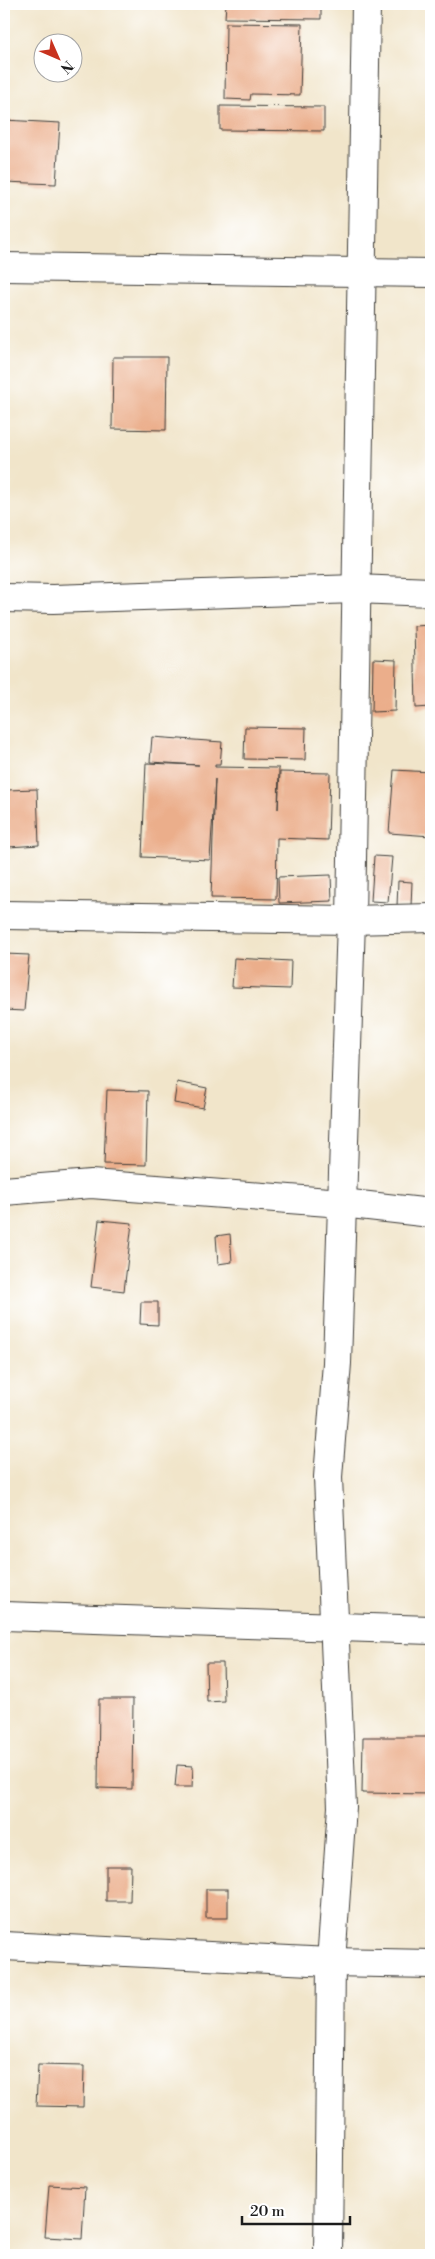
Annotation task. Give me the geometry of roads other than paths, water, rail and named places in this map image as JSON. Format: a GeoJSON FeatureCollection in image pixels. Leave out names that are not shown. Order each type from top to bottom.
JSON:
{"type":"FeatureCollection","features":[{"type":"Feature","properties":{"kind":"street"},"geometry":{"type":"LineString","coordinates":[[328,2255],[331,1962],[342,1807],[336,1629],[328,1477],[337,1363],[351,920],[366,4]]}},
{"type":"Feature","properties":{"kind":"street"},"geometry":{"type":"LineString","coordinates":[[4,268],[431,272]]}},
{"type":"Feature","properties":{"kind":"street"},"geometry":{"type":"LineString","coordinates":[[4,598],[53,599],[356,590],[431,592]]}},
{"type":"Feature","properties":{"kind":"street"},"geometry":{"type":"LineString","coordinates":[[4,915],[351,920],[431,918]]}},
{"type":"Feature","properties":{"kind":"street"},"geometry":{"type":"LineString","coordinates":[[4,1191],[90,1184],[342,1202],[431,1213]]}},
{"type":"Feature","properties":{"kind":"street"},"geometry":{"type":"LineString","coordinates":[[4,1616],[336,1629],[431,1630]]}},
{"type":"Feature","properties":{"kind":"street"},"geometry":{"type":"LineString","coordinates":[[4,1946],[331,1962],[431,1964]]}}]}
